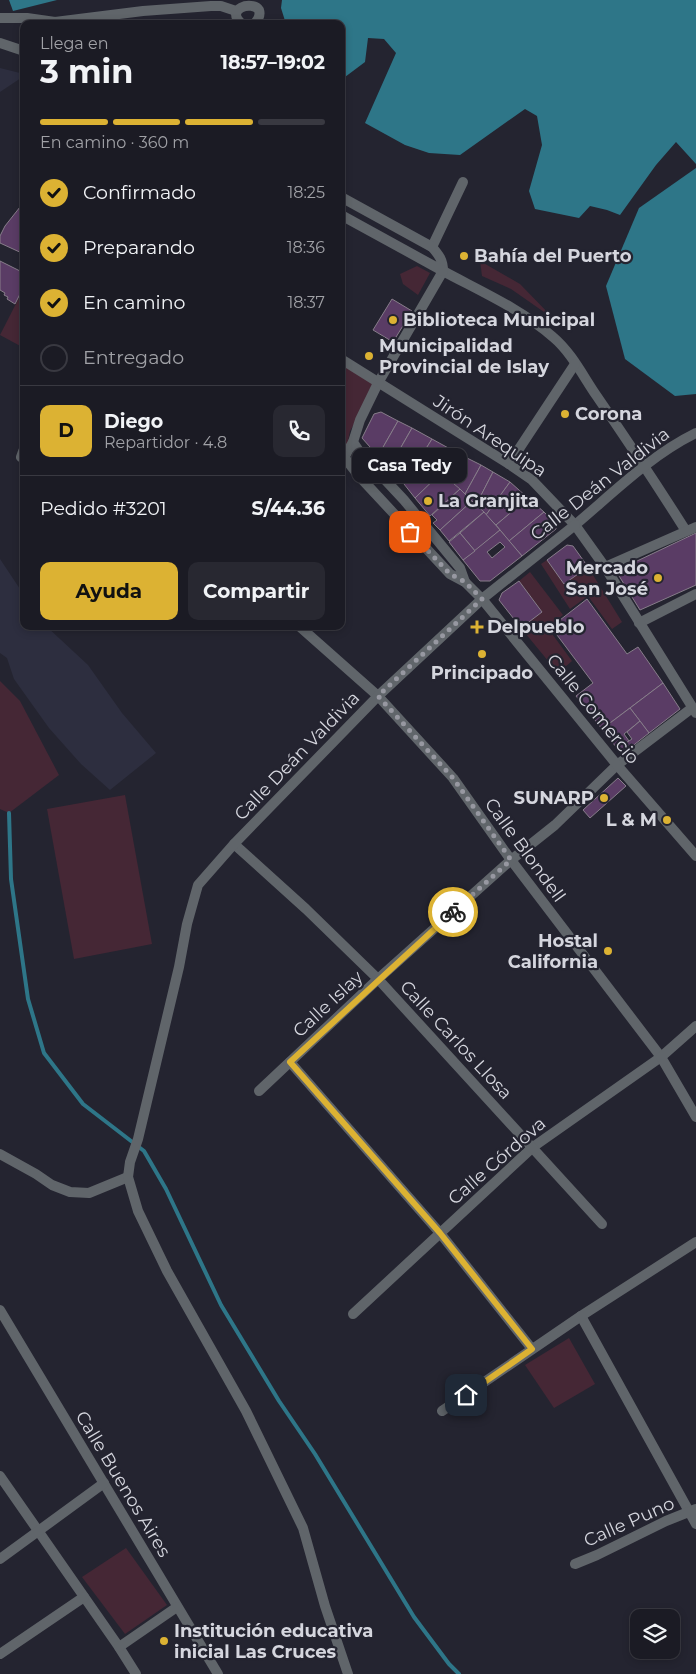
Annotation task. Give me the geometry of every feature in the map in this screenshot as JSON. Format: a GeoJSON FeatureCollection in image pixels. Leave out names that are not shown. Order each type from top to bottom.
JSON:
{"type":"FeatureCollection","features":[{"type":"Feature","properties":{"kind":"street"},"geometry":{"type":"LineString","coordinates":[[238,20],[236,11],[243,3],[251,2],[260,14],[257,20]]}},
{"type":"Feature","properties":{"kind":"street"},"geometry":{"type":"LineString","coordinates":[[71,20],[143,11],[212,6],[221,6],[236,11]]}},
{"type":"Feature","properties":{"kind":"street"},"geometry":{"type":"LineString","coordinates":[[0,18],[41,20]]}},
{"type":"Feature","properties":{"kind":"street"},"geometry":{"type":"LineString","coordinates":[[0,43],[20,50]]}},
{"type":"Feature","properties":{"kind":"street"},"geometry":{"type":"LineString","coordinates":[[432,247],[463,182]]}},
{"type":"Feature","properties":{"kind":"street"},"geometry":{"type":"LineString","coordinates":[[345,199],[432,247],[443,263],[443,271],[378,383],[360,420],[353,442],[345,453]]}},
{"type":"Feature","properties":{"kind":"street"},"geometry":{"type":"LineString","coordinates":[[345,218],[497,299],[535,323],[555,338],[575,364],[691,529],[605,567]]}},
{"type":"Feature","properties":{"kind":"street","name":"Jirón Arequipa"},"geometry":{"type":"LineString","coordinates":[[345,362],[532,480],[575,525],[605,567],[694,710]]}},
{"type":"Feature","properties":{"kind":"street"},"geometry":{"type":"LineString","coordinates":[[509,464],[575,364]]}},
{"type":"Feature","properties":{"kind":"street","name":"Calle Deán Valdivia"},"geometry":{"type":"LineString","coordinates":[[128,1178],[130,1162],[138,1139],[194,898],[198,886],[206,875],[378,696],[482,599],[645,466],[678,441],[696,433]]}},
{"type":"Feature","properties":{"kind":"street","name":"Calle Comercio"},"geometry":{"type":"LineString","coordinates":[[353,442],[361,454],[404,500],[460,568],[465,582]]}},
{"type":"Feature","properties":{"kind":"street","name":"Calle Comercio"},"geometry":{"type":"LineString","coordinates":[[345,460],[450,574],[465,582],[482,599],[618,765],[696,856]]}},
{"type":"Feature","properties":{"kind":"street"},"geometry":{"type":"LineString","coordinates":[[639,623],[696,594]]}},
{"type":"Feature","properties":{"kind":"street","name":"Calle Blondell"},"geometry":{"type":"LineString","coordinates":[[304,630],[378,696],[453,778],[511,860],[661,1057],[696,1117]]}},
{"type":"Feature","properties":{"kind":"street","name":"Calle Islay"},"geometry":{"type":"LineString","coordinates":[[258,1091],[378,979],[511,860],[555,825],[618,765],[694,710]]}},
{"type":"Feature","properties":{"kind":"street","name":"Calle Carlos Llosa"},"geometry":{"type":"LineString","coordinates":[[234,844],[306,909],[378,979],[602,1224]]}},
{"type":"Feature","properties":{"kind":"street","name":"Calle Córdova"},"geometry":{"type":"LineString","coordinates":[[353,1314],[533,1147],[661,1057],[696,1026]]}},
{"type":"Feature","properties":{"kind":"street"},"geometry":{"type":"LineString","coordinates":[[290,1062],[440,1233],[532,1349]]}},
{"type":"Feature","properties":{"kind":"street"},"geometry":{"type":"LineString","coordinates":[[0,1154],[52,1185],[70,1192],[89,1193],[128,1178],[138,1211],[167,1271],[246,1411],[303,1528],[324,1606],[348,1674]]}},
{"type":"Feature","properties":{"kind":"street"},"geometry":{"type":"LineString","coordinates":[[442,1411],[581,1316],[696,1242]]}},
{"type":"Feature","properties":{"kind":"street","name":"Calle Buenos Aires"},"geometry":{"type":"LineString","coordinates":[[0,1310],[218,1674]]}},
{"type":"Feature","properties":{"kind":"street"},"geometry":{"type":"LineString","coordinates":[[581,1316],[693,1511],[696,1524]]}},
{"type":"Feature","properties":{"kind":"street"},"geometry":{"type":"LineString","coordinates":[[0,1476],[136,1674]]}},
{"type":"Feature","properties":{"kind":"street"},"geometry":{"type":"LineString","coordinates":[[0,1559],[104,1483]]}},
{"type":"Feature","properties":{"kind":"street","name":"Calle Puno"},"geometry":{"type":"LineString","coordinates":[[575,1564],[666,1521],[693,1511]]}},
{"type":"Feature","properties":{"kind":"street"},"geometry":{"type":"LineString","coordinates":[[0,1654],[84,1597]]}},
{"type":"Feature","properties":{"kind":"street"},"geometry":{"type":"LineString","coordinates":[[119,1647],[178,1607]]}},
{"type":"Feature","properties":{"kind":"shaded area"},"geometry":{"type":"Polygon","coordinates":[[[0,68],[20,73],[20,79],[0,92],[0,68]]]}},
{"type":"Feature","properties":{"kind":"shaded area"},"geometry":{"type":"Polygon","coordinates":[[[480,261],[520,284],[554,319],[511,289],[482,276],[480,261]]]}},
{"type":"Feature","properties":{"kind":"shaded area"},"geometry":{"type":"Polygon","coordinates":[[[417,266],[430,273],[418,295],[403,284],[400,274],[417,266]]]}},
{"type":"Feature","properties":{"kind":"shaded area"},"geometry":{"type":"Polygon","coordinates":[[[20,296],[20,346],[0,335],[20,296]]]}},
{"type":"Feature","properties":{"kind":"shaded area"},"geometry":{"type":"Polygon","coordinates":[[[345,362],[378,383],[350,431],[345,456],[345,362]]]}},
{"type":"Feature","properties":{"kind":"shaded area"},"geometry":{"type":"Polygon","coordinates":[[[0,559],[20,589],[20,630],[50,630],[88,665],[122,713],[156,753],[110,790],[81,764],[49,728],[14,679],[7,658],[0,653],[0,559]]]}},
{"type":"Feature","properties":{"kind":"shaded area"},"geometry":{"type":"Polygon","coordinates":[[[547,560],[564,584],[588,567],[622,622],[612,629],[588,596],[570,609],[541,564],[547,560]]]}},
{"type":"Feature","properties":{"kind":"shaded area"},"geometry":{"type":"Polygon","coordinates":[[[530,572],[563,615],[547,627],[572,661],[558,673],[521,628],[542,612],[519,581],[530,572]]]}},
{"type":"Feature","properties":{"kind":"shaded area"},"geometry":{"type":"Polygon","coordinates":[[[0,681],[20,701],[59,775],[9,813],[0,809],[0,681]]]}},
{"type":"Feature","properties":{"kind":"shaded area"},"geometry":{"type":"Polygon","coordinates":[[[125,795],[152,944],[74,959],[47,809],[125,795]]]}},
{"type":"Feature","properties":{"kind":"shaded area"},"geometry":{"type":"Polygon","coordinates":[[[569,1338],[595,1384],[554,1408],[525,1365],[569,1338]]]}},
{"type":"Feature","properties":{"kind":"shaded area"},"geometry":{"type":"Polygon","coordinates":[[[126,1548],[167,1605],[125,1634],[82,1577],[126,1548]]]}},
{"type":"Feature","properties":{"kind":"water"},"geometry":{"type":"Polygon","coordinates":[[[9,0],[57,0],[13,11],[9,0]]]}},
{"type":"Feature","properties":{"kind":"water"},"geometry":{"type":"Polygon","coordinates":[[[282,0],[696,0],[696,164],[676,142],[656,165],[620,215],[590,206],[579,218],[535,209],[529,191],[542,145],[537,116],[525,109],[460,155],[429,153],[405,145],[365,123],[396,53],[384,39],[368,38],[365,62],[345,77],[345,20],[285,20],[281,8],[282,0]]]}},
{"type":"Feature","properties":{"kind":"water"},"geometry":{"type":"Polygon","coordinates":[[[696,168],[696,394],[675,396],[625,359],[606,286],[639,208],[696,168]]]}},
{"type":"Feature","properties":{"kind":"building"},"geometry":{"type":"Polygon","coordinates":[[[20,207],[20,252],[0,243],[0,236],[5,226],[20,207]]]}},
{"type":"Feature","properties":{"kind":"building"},"geometry":{"type":"Polygon","coordinates":[[[0,261],[20,271],[20,294],[15,304],[7,299],[8,297],[4,295],[5,293],[0,290],[0,261]]]}},
{"type":"Feature","properties":{"kind":"building","name":"Biblioteca Municipal"},"geometry":{"type":"Polygon","coordinates":[[[392,299],[412,311],[393,342],[373,330],[392,299]]]}},
{"type":"Feature","properties":{"kind":"building"},"geometry":{"type":"Polygon","coordinates":[[[381,412],[398,421],[378,456],[362,438],[374,414],[381,412]]]}},
{"type":"Feature","properties":{"kind":"building"},"geometry":{"type":"Polygon","coordinates":[[[398,421],[412,428],[389,468],[378,456],[398,421]]]}},
{"type":"Feature","properties":{"kind":"building"},"geometry":{"type":"Polygon","coordinates":[[[412,428],[432,439],[405,482],[393,475],[398,466],[392,463],[412,428]]]}},
{"type":"Feature","properties":{"kind":"building"},"geometry":{"type":"Polygon","coordinates":[[[432,439],[461,455],[447,479],[441,473],[415,498],[404,484],[432,439]]]}},
{"type":"Feature","properties":{"kind":"building"},"geometry":{"type":"Polygon","coordinates":[[[461,455],[481,465],[465,494],[447,479],[461,455]]]}},
{"type":"Feature","properties":{"kind":"building"},"geometry":{"type":"Polygon","coordinates":[[[481,465],[493,472],[476,505],[465,494],[481,465]]]}},
{"type":"Feature","properties":{"kind":"building"},"geometry":{"type":"Polygon","coordinates":[[[493,472],[510,482],[486,515],[476,505],[493,472]]]}},
{"type":"Feature","properties":{"kind":"building"},"geometry":{"type":"Polygon","coordinates":[[[441,473],[460,489],[430,516],[415,498],[441,473]]]}},
{"type":"Feature","properties":{"kind":"building"},"geometry":{"type":"Polygon","coordinates":[[[510,482],[528,498],[496,525],[486,515],[510,482]]]}},
{"type":"Feature","properties":{"kind":"building"},"geometry":{"type":"Polygon","coordinates":[[[460,489],[472,501],[440,530],[433,523],[437,520],[432,515],[460,489]]]}},
{"type":"Feature","properties":{"kind":"building"},"geometry":{"type":"Polygon","coordinates":[[[528,498],[544,512],[509,541],[496,525],[528,498]]]}},
{"type":"Feature","properties":{"kind":"building"},"geometry":{"type":"Polygon","coordinates":[[[472,501],[484,512],[449,541],[440,530],[472,501]]]}},
{"type":"Feature","properties":{"kind":"building"},"geometry":{"type":"Polygon","coordinates":[[[484,512],[500,530],[475,551],[460,533],[484,512]]]}},
{"type":"Feature","properties":{"kind":"building"},"geometry":{"type":"Polygon","coordinates":[[[544,512],[556,524],[556,529],[522,556],[509,541],[544,512]]]}},
{"type":"Feature","properties":{"kind":"building"},"geometry":{"type":"Polygon","coordinates":[[[500,530],[522,556],[490,581],[480,581],[463,560],[500,530]],[[500,542],[487,552],[492,558],[505,547],[500,542]]]}},
{"type":"Feature","properties":{"kind":"building"},"geometry":{"type":"Polygon","coordinates":[[[460,533],[475,551],[463,560],[449,542],[460,533]]]}},
{"type":"Feature","properties":{"kind":"building","name":"Mercado San José"},"geometry":{"type":"Polygon","coordinates":[[[696,533],[696,585],[640,610],[616,571],[696,533]]]}},
{"type":"Feature","properties":{"kind":"building"},"geometry":{"type":"Polygon","coordinates":[[[567,545],[573,546],[588,567],[564,584],[547,560],[567,545]]]}},
{"type":"Feature","properties":{"kind":"building"},"geometry":{"type":"Polygon","coordinates":[[[519,581],[542,612],[521,628],[499,600],[502,593],[519,581]]]}},
{"type":"Feature","properties":{"kind":"building"},"geometry":{"type":"Polygon","coordinates":[[[587,599],[627,654],[638,647],[663,683],[602,729],[576,696],[593,683],[551,627],[587,599]]]}},
{"type":"Feature","properties":{"kind":"building"},"geometry":{"type":"Polygon","coordinates":[[[663,683],[680,709],[649,733],[630,708],[663,683]]]}},
{"type":"Feature","properties":{"kind":"building"},"geometry":{"type":"Polygon","coordinates":[[[630,708],[640,721],[624,734],[629,741],[626,743],[630,748],[624,753],[620,752],[602,729],[630,708]]]}},
{"type":"Feature","properties":{"kind":"building"},"geometry":{"type":"Polygon","coordinates":[[[640,721],[649,733],[630,748],[626,743],[632,739],[627,732],[640,721]]]}},
{"type":"Feature","properties":{"kind":"building","name":"SUNARP"},"geometry":{"type":"Polygon","coordinates":[[[618,778],[626,786],[590,818],[583,810],[618,778]]]}},
{"type":"Feature","properties":{"kind":"waterway"},"geometry":{"type":"LineString","coordinates":[[9,813],[11,879],[28,999],[44,1053],[83,1104],[144,1151],[166,1189],[221,1305],[279,1401],[315,1454],[414,1617],[449,1664],[459,1674]]}},
{"type":"Feature","properties":{"kind":"way so far"},"geometry":{"type":"LineString","coordinates":[[410,532],[450,574],[465,582],[482,599],[378,696],[453,778],[511,860],[453,912]]}},
{"type":"Feature","properties":{"kind":"place","name":"Bahía del Puerto"},"geometry":{"type":"Point","coordinates":[464,256]}},
{"type":"Feature","properties":{"kind":"place","name":"Biblioteca Municipal"},"geometry":{"type":"Point","coordinates":[393,320]}},
{"type":"Feature","properties":{"kind":"place","name":"Municipalidad Provincial de Islay"},"geometry":{"type":"Point","coordinates":[369,356]}},
{"type":"Feature","properties":{"kind":"place","name":"Corona"},"geometry":{"type":"Point","coordinates":[565,414]}},
{"type":"Feature","properties":{"kind":"place","name":"La Granjita"},"geometry":{"type":"Point","coordinates":[428,501]}},
{"type":"Feature","properties":{"kind":"place","name":"Casa Tedy"},"geometry":{"type":"Point","coordinates":[410,532]}},
{"type":"Feature","properties":{"kind":"place","name":"Mercado San José"},"geometry":{"type":"Point","coordinates":[658,578]}},
{"type":"Feature","properties":{"kind":"place","name":"Delpueblo"},"geometry":{"type":"Point","coordinates":[477,627]}},
{"type":"Feature","properties":{"kind":"place","name":"Principado"},"geometry":{"type":"Point","coordinates":[482,654]}},
{"type":"Feature","properties":{"kind":"place","name":"SUNARP"},"geometry":{"type":"Point","coordinates":[604,798]}},
{"type":"Feature","properties":{"kind":"place","name":"L & M"},"geometry":{"type":"Point","coordinates":[667,820]}},
{"type":"Feature","properties":{"kind":"place","name":"Hostal California"},"geometry":{"type":"Point","coordinates":[608,951]}},
{"type":"Feature","properties":{"kind":"place","name":"Institución educativa inicial Las Cruces"},"geometry":{"type":"Point","coordinates":[164,1641]}},
{"type":"Feature","properties":{"kind":"route"},"geometry":{"type":"LineString","coordinates":[[453,912],[290,1062],[440,1233],[532,1349],[466,1395]]}}]}
